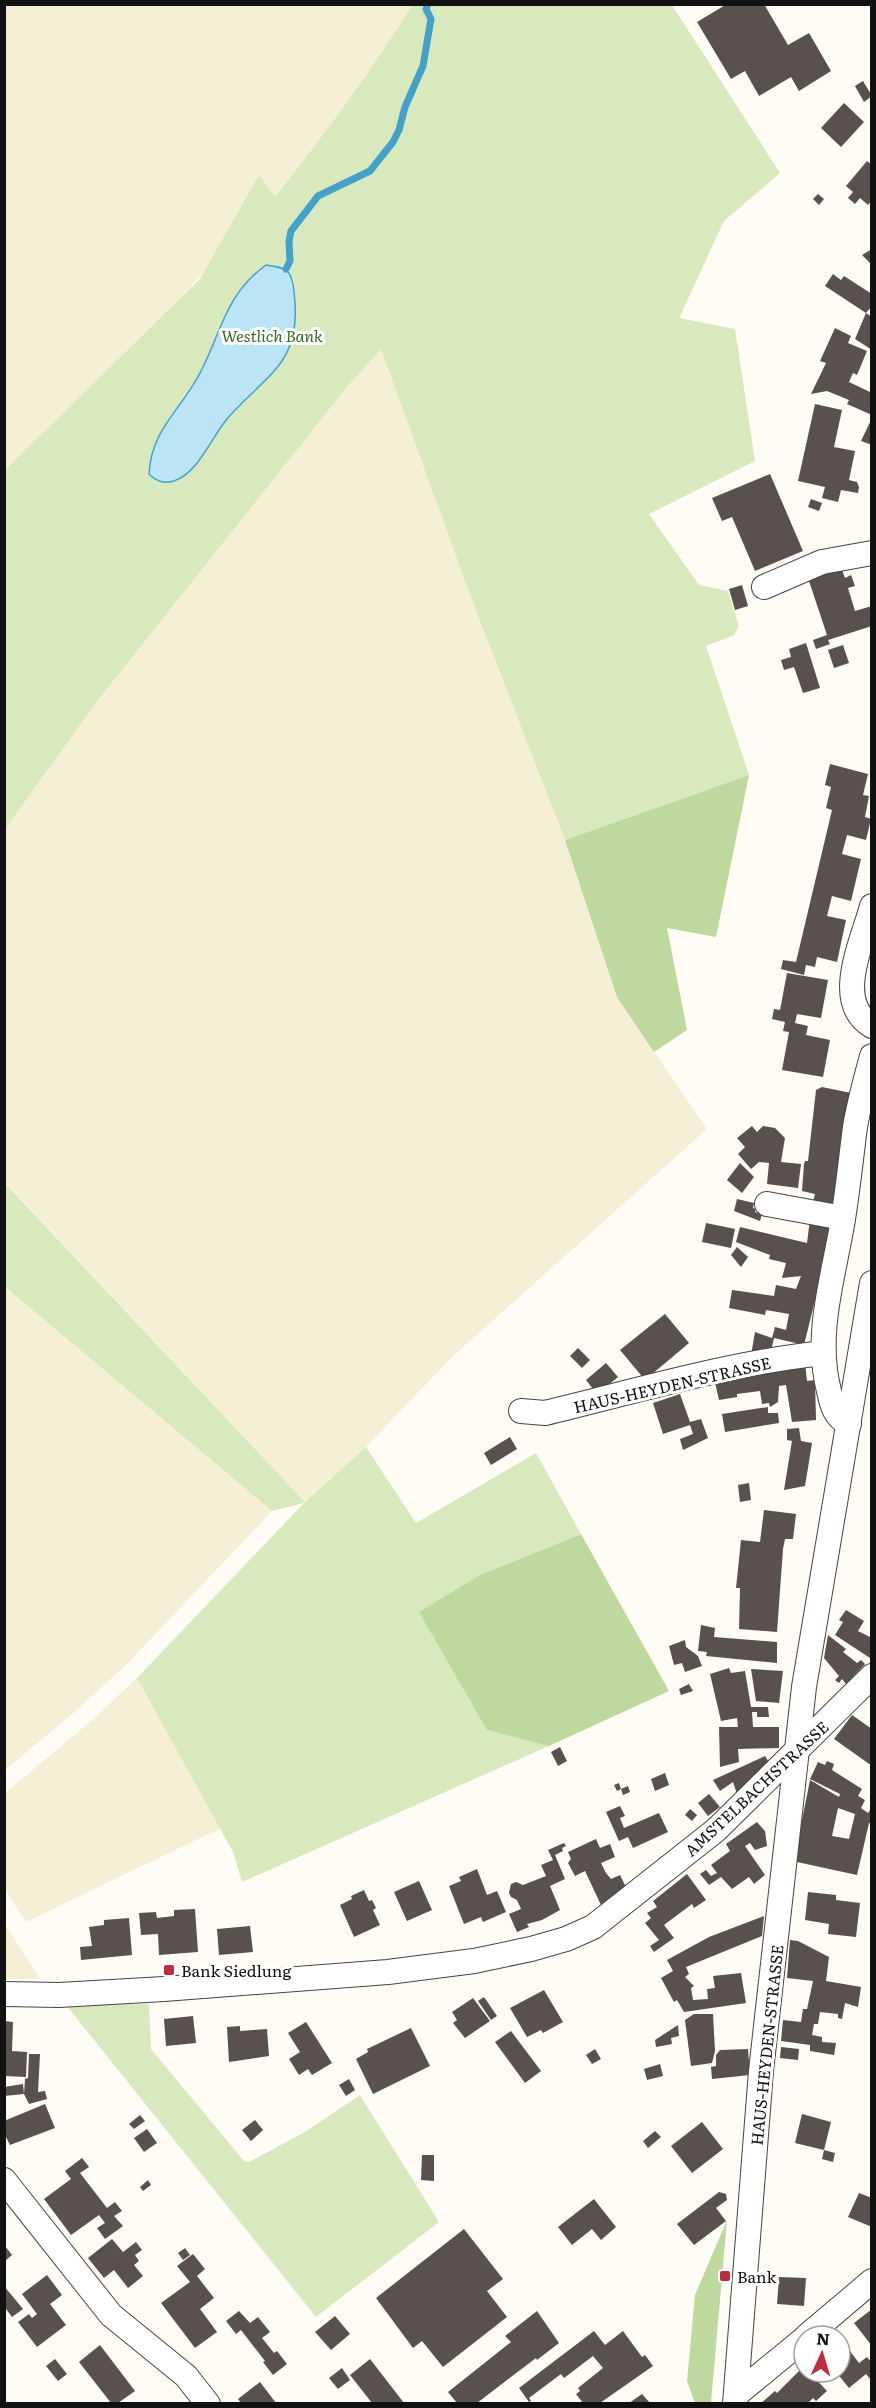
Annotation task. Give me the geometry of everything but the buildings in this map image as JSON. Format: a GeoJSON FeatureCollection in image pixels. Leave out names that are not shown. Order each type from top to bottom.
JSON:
{"type":"FeatureCollection","features":[{"type":"Feature","properties":{"kind":"street"},"geometry":{"type":"LineString","coordinates":[[764,587],[822,562],[872,553]]}},
{"type":"Feature","properties":{"kind":"street"},"geometry":{"type":"LineString","coordinates":[[872,906],[855,964],[851,995],[854,1009],[872,1026]]}},
{"type":"Feature","properties":{"kind":"street"},"geometry":{"type":"LineString","coordinates":[[849,1424],[839,1419],[832,1405],[826,1380],[823,1353],[825,1312],[843,1218],[856,1125],[872,1056]]}},
{"type":"Feature","properties":{"kind":"street"},"geometry":{"type":"LineString","coordinates":[[768,1204],[843,1218]]}},
{"type":"Feature","properties":{"kind":"street","name":"HAUS-HEYDEN-STRASSE"},"geometry":{"type":"LineString","coordinates":[[736,2399],[761,2071],[804,1687],[872,1283]]}},
{"type":"Feature","properties":{"kind":"street","name":"HAUS-HEYDEN-STRASSE"},"geometry":{"type":"LineString","coordinates":[[521,1411],[545,1413],[733,1369],[823,1353]]}},
{"type":"Feature","properties":{"kind":"street","name":"AMSTELBACHSTRASSE"},"geometry":{"type":"LineString","coordinates":[[4,1994],[58,1995],[164,1989],[388,1972],[474,1961],[566,1939],[593,1927],[716,1830],[872,1676]]}},
{"type":"Feature","properties":{"kind":"street"},"geometry":{"type":"LineString","coordinates":[[804,1687],[817,1707],[839,1709]]}},
{"type":"Feature","properties":{"kind":"street"},"geometry":{"type":"LineString","coordinates":[[4,2180],[111,2315],[186,2376],[208,2403]]}},
{"type":"Feature","properties":{"kind":"street"},"geometry":{"type":"LineString","coordinates":[[821,2324],[872,2281]]}},
{"type":"Feature","properties":{"kind":"street"},"geometry":{"type":"LineString","coordinates":[[736,2399],[792,2349]]}},
{"type":"Feature","properties":{"kind":"shaded area"},"geometry":{"type":"Polygon","coordinates":[[[5,5],[412,5],[383,52],[322,139],[275,197],[165,314],[5,470],[5,5]]]}},
{"type":"Feature","properties":{"kind":"shaded area"},"geometry":{"type":"Polygon","coordinates":[[[374,326],[473,603],[565,840],[617,997],[707,1129],[451,1358],[366,1447],[305,1502],[5,1182],[5,829],[36,782],[374,326]]]}},
{"type":"Feature","properties":{"kind":"shaded area"},"geometry":{"type":"Polygon","coordinates":[[[5,1287],[272,1511],[128,1663],[78,1709],[5,1770],[5,1287]]]}},
{"type":"Feature","properties":{"kind":"shaded area"},"geometry":{"type":"Polygon","coordinates":[[[137,1678],[221,1828],[26,1922],[5,1890],[5,1793],[90,1722],[137,1678]]]}},
{"type":"Feature","properties":{"kind":"shaded area"},"geometry":{"type":"Polygon","coordinates":[[[5,1924],[40,1979],[5,1979],[5,1924]]]}},
{"type":"Feature","properties":{"kind":"green space","name":"Westlich Bank"},"geometry":{"type":"Polygon","coordinates":[[[412,5],[672,5],[780,173],[724,221],[679,318],[735,329],[755,461],[649,514],[699,585],[728,591],[739,626],[734,635],[706,646],[749,775],[565,840],[473,603],[381,349],[346,388],[98,700],[5,829],[5,470],[200,279],[259,175],[275,197],[347,103],[412,5]]]}},
{"type":"Feature","properties":{"kind":"green space"},"geometry":{"type":"Polygon","coordinates":[[[749,775],[716,937],[667,928],[687,1030],[654,1052],[617,997],[565,840],[749,775]]]}},
{"type":"Feature","properties":{"kind":"green space"},"geometry":{"type":"Polygon","coordinates":[[[4,1182],[305,1502],[366,1447],[416,1523],[536,1453],[581,1534],[482,1574],[487,1730],[549,1746],[242,1882],[233,1852],[137,1678],[304,1503],[272,1511],[5,1287],[4,1182]]]}},
{"type":"Feature","properties":{"kind":"green space"},"geometry":{"type":"Polygon","coordinates":[[[581,1534],[669,1691],[549,1746],[487,1730],[419,1612],[482,1574],[581,1534]]]}},
{"type":"Feature","properties":{"kind":"green space"},"geometry":{"type":"Polygon","coordinates":[[[149,2004],[151,2049],[244,2161],[249,2162],[305,2132],[360,2095],[439,2222],[316,2317],[66,2005],[149,2004]]]}},
{"type":"Feature","properties":{"kind":"green space"},"geometry":{"type":"Polygon","coordinates":[[[727,2220],[711,2403],[695,2403],[687,2381],[695,2295],[727,2220]]]}},
{"type":"Feature","properties":{"kind":"water"},"geometry":{"type":"Polygon","coordinates":[[[266,265],[284,269],[292,278],[295,316],[293,336],[287,352],[268,378],[227,419],[191,470],[174,481],[157,480],[149,474],[155,444],[161,432],[193,386],[233,301],[252,277],[266,265]]]}},
{"type":"Feature","properties":{"kind":"waterway"},"geometry":{"type":"LineString","coordinates":[[286,269],[290,261],[291,231],[318,196],[370,171],[393,142],[423,66],[431,19],[426,9],[428,4]]}},
{"type":"Feature","properties":{"kind":"place","name":"Bank Siedlung"},"geometry":{"type":"Point","coordinates":[169,1970]}},
{"type":"Feature","properties":{"kind":"place","name":"Bank"},"geometry":{"type":"Point","coordinates":[725,2276]}}]}
